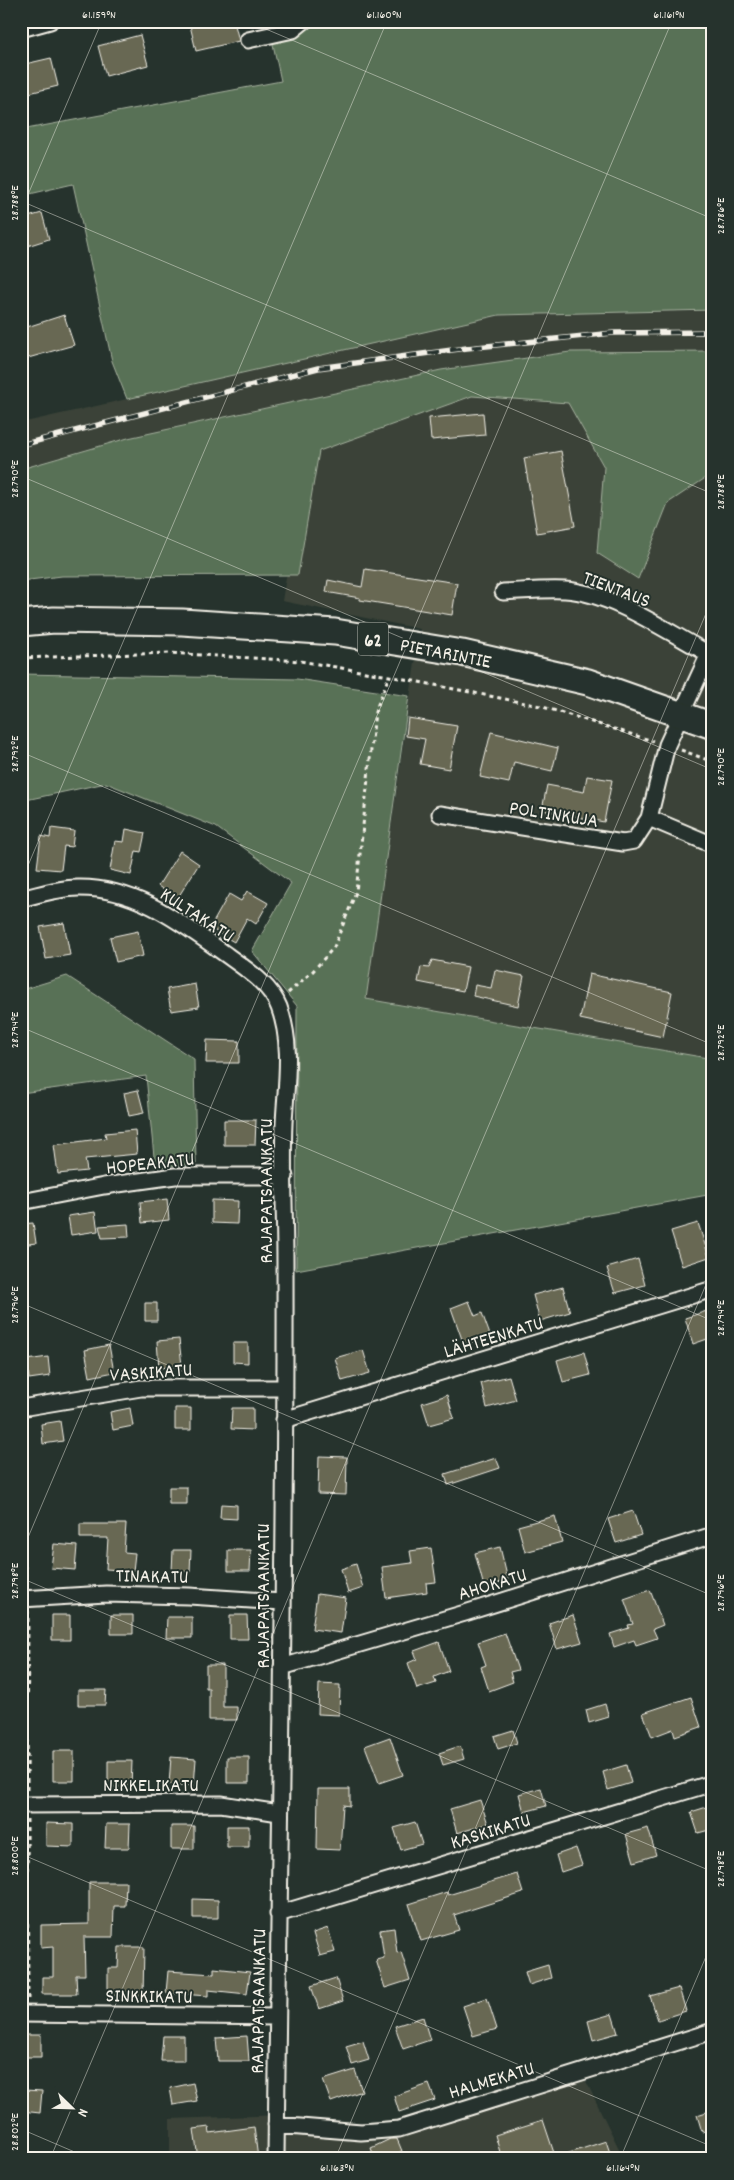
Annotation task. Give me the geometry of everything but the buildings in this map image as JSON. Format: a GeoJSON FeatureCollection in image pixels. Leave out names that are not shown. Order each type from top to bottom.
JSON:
{"type":"FeatureCollection","features":[{"type":"Feature","properties":{"kind":"main road","name":"PIETARINTIE"},"geometry":{"type":"LineString","coordinates":[[21,623],[54,620],[182,622],[335,632],[462,653],[588,682],[713,726]]}},
{"type":"Feature","properties":{"kind":"street"},"geometry":{"type":"LineString","coordinates":[[21,29],[50,21]]}},
{"type":"Feature","properties":{"kind":"street"},"geometry":{"type":"LineString","coordinates":[[248,40],[293,30],[304,21]]}},
{"type":"Feature","properties":{"kind":"street","name":"TIENTAUS"},"geometry":{"type":"LineString","coordinates":[[503,592],[566,590],[587,594],[633,612],[711,655],[680,714]]}},
{"type":"Feature","properties":{"kind":"street","name":"POLTINKUJA"},"geometry":{"type":"LineString","coordinates":[[440,814],[623,843],[634,841],[649,818],[667,745],[680,714]]}},
{"type":"Feature","properties":{"kind":"street"},"geometry":{"type":"LineString","coordinates":[[649,818],[713,845]]}},
{"type":"Feature","properties":{"kind":"street","name":"KULTAKATU"},"geometry":{"type":"LineString","coordinates":[[21,899],[54,890],[78,888],[102,890],[150,905],[186,925],[254,975],[277,1003],[287,1034]]}},
{"type":"Feature","properties":{"kind":"street","name":"RAJAPATSAANKATU"},"geometry":{"type":"LineString","coordinates":[[276,2159],[276,2017],[285,1388],[284,1125],[288,1063],[287,1034]]}},
{"type":"Feature","properties":{"kind":"street","name":"HOPEAKATU"},"geometry":{"type":"LineString","coordinates":[[21,1202],[104,1186],[175,1176],[284,1176]]}},
{"type":"Feature","properties":{"kind":"street","name":"LÄHTEENKATU"},"geometry":{"type":"LineString","coordinates":[[284,1420],[713,1289]]}},
{"type":"Feature","properties":{"kind":"street","name":"VASKIKATU"},"geometry":{"type":"LineString","coordinates":[[21,1408],[141,1388],[285,1388]]}},
{"type":"Feature","properties":{"kind":"street","name":"AHOKATU"},"geometry":{"type":"LineString","coordinates":[[282,1667],[465,1613],[713,1536]]}},
{"type":"Feature","properties":{"kind":"street","name":"TINAKATU"},"geometry":{"type":"LineString","coordinates":[[25,1599],[134,1595],[282,1602]]}},
{"type":"Feature","properties":{"kind":"street","name":"KASKIKATU"},"geometry":{"type":"LineString","coordinates":[[278,1914],[713,1783]]}},
{"type":"Feature","properties":{"kind":"street","name":"NIKKELIKATU"},"geometry":{"type":"LineString","coordinates":[[24,1804],[221,1804],[279,1813]]}},
{"type":"Feature","properties":{"kind":"street","name":"SINKKIKATU"},"geometry":{"type":"LineString","coordinates":[[24,2013],[276,2017]]}},
{"type":"Feature","properties":{"kind":"street","name":"HALMEKATU"},"geometry":{"type":"LineString","coordinates":[[276,2125],[361,2132],[399,2128],[713,2031]]}},
{"type":"Feature","properties":{"kind":"path"},"geometry":{"type":"LineString","coordinates":[[21,658],[169,653],[300,661],[389,676],[540,706],[667,745],[713,762]]}},
{"type":"Feature","properties":{"kind":"path"},"geometry":{"type":"LineString","coordinates":[[277,1003],[313,971],[334,947],[356,892],[375,712],[389,676]]}},
{"type":"Feature","properties":{"kind":"path"},"geometry":{"type":"LineString","coordinates":[[21,1535],[25,1599],[24,2013]]}},
{"type":"Feature","properties":{"kind":"path"},"geometry":{"type":"LineString","coordinates":[[686,2159],[713,2150]]}},
{"type":"Feature","properties":{"kind":"shaded area"},"geometry":{"type":"Polygon","coordinates":[[[713,310],[713,351],[570,352],[441,370],[128,438],[21,469],[21,423],[499,315],[713,310]]]}},
{"type":"Feature","properties":{"kind":"shaded area"},"geometry":{"type":"Polygon","coordinates":[[[713,382],[713,1059],[366,999],[420,629],[282,601],[311,429],[461,389],[713,382]]]}},
{"type":"Feature","properties":{"kind":"shaded area"},"geometry":{"type":"Polygon","coordinates":[[[584,2077],[624,2159],[170,2159],[170,2119],[282,2115],[285,2135],[411,2133],[584,2077]]]}},
{"type":"Feature","properties":{"kind":"green space"},"geometry":{"type":"Polygon","coordinates":[[[268,21],[713,21],[713,310],[499,315],[127,399],[112,361],[73,184],[21,196],[21,130],[281,81],[268,21]]]}},
{"type":"Feature","properties":{"kind":"green space"},"geometry":{"type":"Polygon","coordinates":[[[713,351],[713,473],[668,503],[638,579],[597,553],[604,467],[568,403],[472,396],[319,451],[298,575],[62,576],[21,581],[21,469],[128,438],[441,370],[570,352],[713,351]]]}},
{"type":"Feature","properties":{"kind":"green space"},"geometry":{"type":"Polygon","coordinates":[[[21,674],[297,679],[409,696],[366,999],[713,1059],[713,1194],[296,1270],[297,1006],[252,951],[291,883],[216,827],[106,783],[21,801],[21,674]]]}},
{"type":"Feature","properties":{"kind":"green space"},"geometry":{"type":"Polygon","coordinates":[[[67,976],[194,1059],[196,1164],[155,1167],[146,1076],[21,1093],[21,990],[67,976]]]}},
{"type":"Feature","properties":{"kind":"railway"},"geometry":{"type":"LineString","coordinates":[[21,445],[318,368],[467,348],[613,333],[713,332]]}}]}
